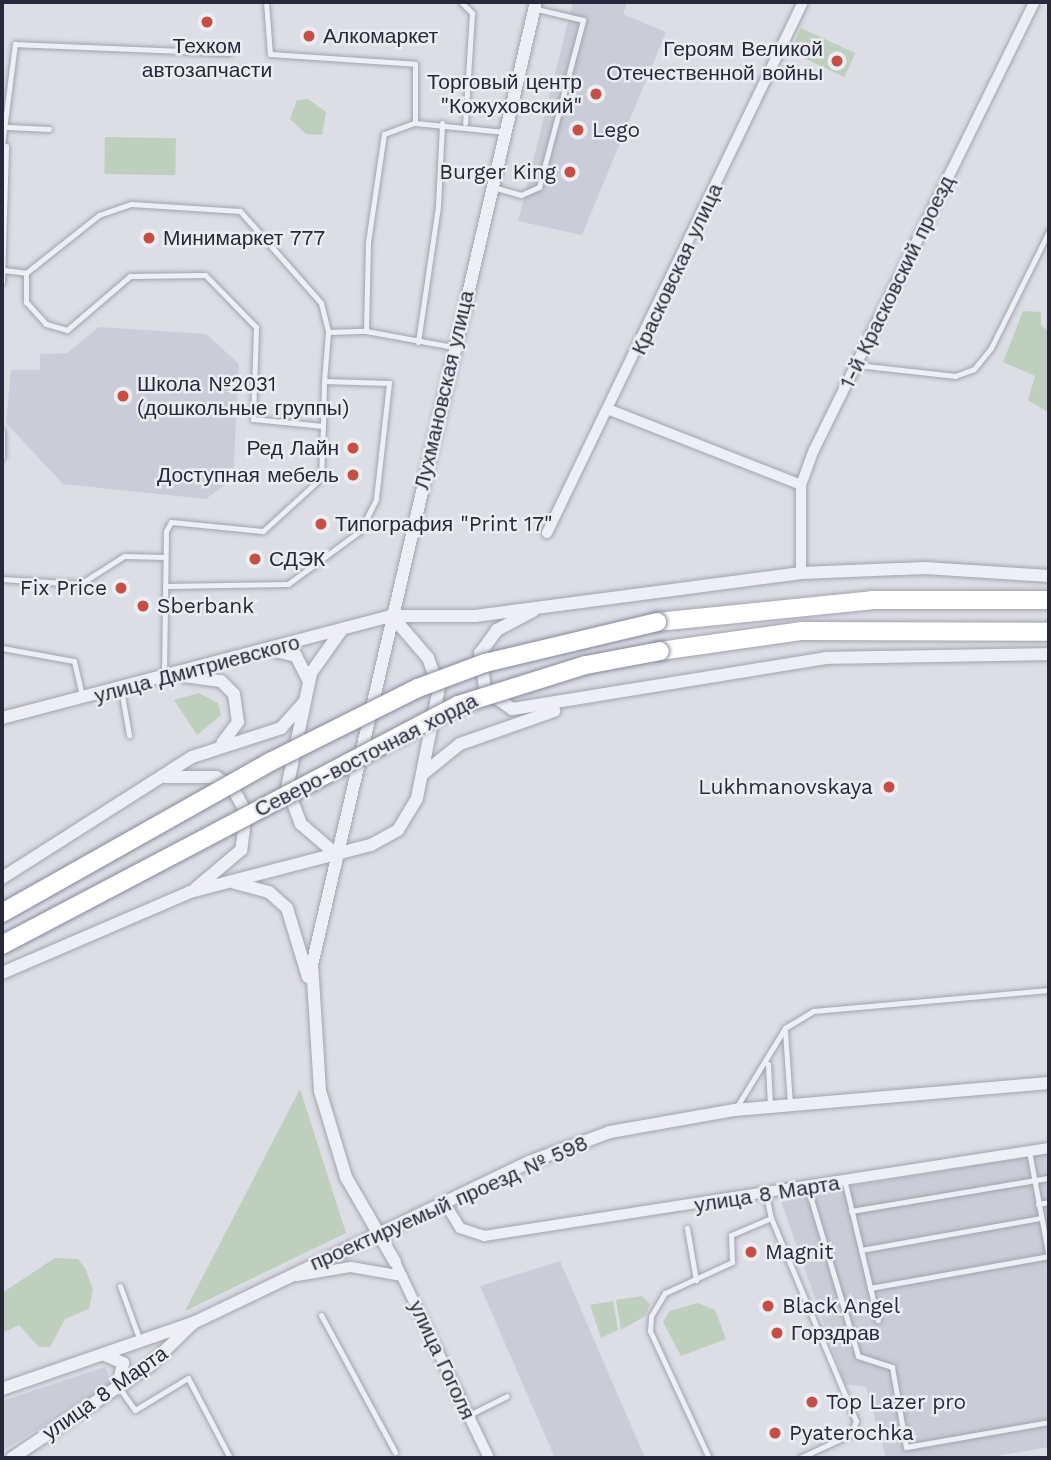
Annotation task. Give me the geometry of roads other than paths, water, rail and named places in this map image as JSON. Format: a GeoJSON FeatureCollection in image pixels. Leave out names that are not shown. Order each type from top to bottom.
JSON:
{"type":"FeatureCollection","features":[{"type":"Feature","properties":{"kind":"highway","name":"Северо-восточная хорда"},"geometry":{"type":"LineString","coordinates":[[2,913],[211,794],[418,688],[498,659],[657,622],[872,600],[1049,600]]}},
{"type":"Feature","properties":{"kind":"highway","name":"Северо-восточная хорда"},"geometry":{"type":"LineString","coordinates":[[2,945],[458,705],[586,665],[660,651],[803,631],[1049,632]]}},
{"type":"Feature","properties":{"kind":"street","name":"Красковская улица"},"geometry":{"type":"LineString","coordinates":[[547,533],[610,410],[803,2]]}},
{"type":"Feature","properties":{"kind":"street","name":"1-й Красковский проезд"},"geometry":{"type":"LineString","coordinates":[[802,573],[801,485],[1034,2]]}},
{"type":"Feature","properties":{"kind":"street","name":"Лухмановская улица"},"geometry":{"type":"LineString","coordinates":[[337,855],[453,347],[535,5]]}},
{"type":"Feature","properties":{"kind":"street"},"geometry":{"type":"LineString","coordinates":[[610,410],[801,485]]}},
{"type":"Feature","properties":{"kind":"street","name":"улица Дмитриевского"},"geometry":{"type":"LineString","coordinates":[[2,718],[83,699],[392,616],[475,616],[553,603],[802,573],[925,568],[1049,576]]}},
{"type":"Feature","properties":{"kind":"street"},"geometry":{"type":"LineString","coordinates":[[553,603],[490,636],[478,662],[481,682],[492,698],[512,709],[588,700],[826,658],[1049,654]]}},
{"type":"Feature","properties":{"kind":"street"},"geometry":{"type":"LineString","coordinates":[[2,973],[190,892],[382,841],[404,825],[424,773],[439,688],[428,659],[392,616]]}},
{"type":"Feature","properties":{"kind":"street"},"geometry":{"type":"LineString","coordinates":[[337,855],[301,824],[289,800],[288,775],[309,682],[318,657],[341,631]]}},
{"type":"Feature","properties":{"kind":"street"},"geometry":{"type":"LineString","coordinates":[[257,653],[296,656],[309,682]]}},
{"type":"Feature","properties":{"kind":"street"},"geometry":{"type":"LineString","coordinates":[[169,676],[213,678],[234,694],[238,722],[215,748]]}},
{"type":"Feature","properties":{"kind":"street"},"geometry":{"type":"LineString","coordinates":[[424,773],[460,744],[588,700]]}},
{"type":"Feature","properties":{"kind":"street"},"geometry":{"type":"LineString","coordinates":[[2,878],[148,781],[215,748],[281,728],[305,701]]}},
{"type":"Feature","properties":{"kind":"street"},"geometry":{"type":"LineString","coordinates":[[148,781],[207,773],[232,787],[243,803],[247,821],[241,850],[190,892]]}},
{"type":"Feature","properties":{"kind":"street"},"geometry":{"type":"LineString","coordinates":[[310,987],[337,855]]}},
{"type":"Feature","properties":{"kind":"street"},"geometry":{"type":"LineString","coordinates":[[228,882],[261,888],[287,908],[310,987],[320,1091],[346,1177],[396,1262]]}},
{"type":"Feature","properties":{"kind":"street","name":"проектируемый проезд № 598"},"geometry":{"type":"LineString","coordinates":[[193,1323],[444,1202],[610,1132],[735,1110],[1049,1083]]}},
{"type":"Feature","properties":{"kind":"street","name":"улица 8 Марта"},"geometry":{"type":"LineString","coordinates":[[444,1202],[460,1228],[484,1236],[808,1189],[1049,1148]]}},
{"type":"Feature","properties":{"kind":"street","name":"улица Гоголя"},"geometry":{"type":"LineString","coordinates":[[396,1262],[489,1458]]}},
{"type":"Feature","properties":{"kind":"street"},"geometry":{"type":"LineString","coordinates":[[284,1278],[351,1267],[402,1276]]}},
{"type":"Feature","properties":{"kind":"street"},"geometry":{"type":"LineString","coordinates":[[2,1389],[193,1323]]}},
{"type":"Feature","properties":{"kind":"street","name":"улица 8 Марта"},"geometry":{"type":"LineString","coordinates":[[12,1458],[166,1353],[193,1323]]}},
{"type":"Feature","properties":{"kind":"street"},"geometry":{"type":"LineString","coordinates":[[100,1355],[123,1363],[118,1386]]}},
{"type":"Feature","properties":{"kind":"lane"},"geometry":{"type":"LineString","coordinates":[[266,2],[270,54],[415,64],[415,123]]}},
{"type":"Feature","properties":{"kind":"lane"},"geometry":{"type":"LineString","coordinates":[[461,2],[472,13],[465,123]]}},
{"type":"Feature","properties":{"kind":"lane"},"geometry":{"type":"LineString","coordinates":[[493,187],[521,195],[539,187],[583,20],[535,5]]}},
{"type":"Feature","properties":{"kind":"lane"},"geometry":{"type":"LineString","coordinates":[[2,282],[4,146],[15,44],[229,53]]}},
{"type":"Feature","properties":{"kind":"lane"},"geometry":{"type":"LineString","coordinates":[[418,342],[438,206],[442,123]]}},
{"type":"Feature","properties":{"kind":"lane"},"geometry":{"type":"LineString","coordinates":[[366,331],[380,140],[398,124],[465,123],[505,132]]}},
{"type":"Feature","properties":{"kind":"lane"},"geometry":{"type":"LineString","coordinates":[[8,127],[49,129]]}},
{"type":"Feature","properties":{"kind":"lane"},"geometry":{"type":"LineString","coordinates":[[3,270],[26,273],[99,215],[131,204],[240,211],[321,303],[328,332],[321,478],[263,531],[172,522],[164,556],[169,676]]}},
{"type":"Feature","properties":{"kind":"lane"},"geometry":{"type":"LineString","coordinates":[[857,366],[955,376],[974,369],[991,348],[1049,231]]}},
{"type":"Feature","properties":{"kind":"lane"},"geometry":{"type":"LineString","coordinates":[[26,273],[26,302],[46,324],[67,330],[130,276],[205,275],[256,327],[253,419],[323,426]]}},
{"type":"Feature","properties":{"kind":"lane"},"geometry":{"type":"LineString","coordinates":[[328,332],[366,331],[453,347]]}},
{"type":"Feature","properties":{"kind":"lane"},"geometry":{"type":"LineString","coordinates":[[165,586],[288,584],[360,531],[376,499],[389,383],[324,381]]}},
{"type":"Feature","properties":{"kind":"lane"},"geometry":{"type":"LineString","coordinates":[[2,431],[2,457]]}},
{"type":"Feature","properties":{"kind":"lane"},"geometry":{"type":"LineString","coordinates":[[2,579],[80,584],[124,556],[164,556]]}},
{"type":"Feature","properties":{"kind":"lane"},"geometry":{"type":"LineString","coordinates":[[2,648],[74,661],[83,699]]}},
{"type":"Feature","properties":{"kind":"lane"},"geometry":{"type":"LineString","coordinates":[[121,689],[129,735]]}},
{"type":"Feature","properties":{"kind":"lane"},"geometry":{"type":"LineString","coordinates":[[735,1110],[768,1064],[785,1028],[813,1012],[844,1006],[1049,990]]}},
{"type":"Feature","properties":{"kind":"lane"},"geometry":{"type":"LineString","coordinates":[[785,1028],[789,1105]]}},
{"type":"Feature","properties":{"kind":"lane"},"geometry":{"type":"LineString","coordinates":[[768,1064],[769,1107]]}},
{"type":"Feature","properties":{"kind":"lane"},"geometry":{"type":"LineString","coordinates":[[870,1288],[1049,1257],[1029,1151]]}},
{"type":"Feature","properties":{"kind":"lane"},"geometry":{"type":"LineString","coordinates":[[851,1211],[1049,1178]]}},
{"type":"Feature","properties":{"kind":"lane"},"geometry":{"type":"LineString","coordinates":[[845,1183],[878,1320]]}},
{"type":"Feature","properties":{"kind":"lane"},"geometry":{"type":"LineString","coordinates":[[808,1189],[858,1356],[892,1367],[905,1447],[1049,1422]]}},
{"type":"Feature","properties":{"kind":"lane"},"geometry":{"type":"LineString","coordinates":[[766,1195],[771,1218],[856,1421],[851,1434],[800,1458]]}},
{"type":"Feature","properties":{"kind":"lane"},"geometry":{"type":"LineString","coordinates":[[1038,1204],[1049,1202]]}},
{"type":"Feature","properties":{"kind":"lane"},"geometry":{"type":"LineString","coordinates":[[709,1458],[649,1323],[658,1299],[732,1262],[731,1235],[771,1218]]}},
{"type":"Feature","properties":{"kind":"lane"},"geometry":{"type":"LineString","coordinates":[[861,1251],[1041,1218]]}},
{"type":"Feature","properties":{"kind":"lane"},"geometry":{"type":"LineString","coordinates":[[687,1228],[696,1280]]}},
{"type":"Feature","properties":{"kind":"lane"},"geometry":{"type":"LineString","coordinates":[[120,1286],[140,1341]]}},
{"type":"Feature","properties":{"kind":"lane"},"geometry":{"type":"LineString","coordinates":[[321,1315],[396,1452]]}},
{"type":"Feature","properties":{"kind":"lane"},"geometry":{"type":"LineString","coordinates":[[118,1386],[135,1409],[188,1378],[230,1458]]}},
{"type":"Feature","properties":{"kind":"lane"},"geometry":{"type":"LineString","coordinates":[[468,1415],[507,1396]]}},
{"type":"Feature","properties":{"kind":"place","name":"Техком автозапчасти"},"geometry":{"type":"Point","coordinates":[207,22]}},
{"type":"Feature","properties":{"kind":"place","name":"Алкомаркет"},"geometry":{"type":"Point","coordinates":[309,36]}},
{"type":"Feature","properties":{"kind":"place","name":"Героям Великой Отечественной войны"},"geometry":{"type":"Point","coordinates":[837,61]}},
{"type":"Feature","properties":{"kind":"place","name":"Торговый центр \"Кожуховский\""},"geometry":{"type":"Point","coordinates":[596,94]}},
{"type":"Feature","properties":{"kind":"place","name":"Lego"},"geometry":{"type":"Point","coordinates":[578,130]}},
{"type":"Feature","properties":{"kind":"place","name":"Burger King"},"geometry":{"type":"Point","coordinates":[570,172]}},
{"type":"Feature","properties":{"kind":"place","name":"Минимаркет 777"},"geometry":{"type":"Point","coordinates":[149,238]}},
{"type":"Feature","properties":{"kind":"place","name":"Школа №2031 (дошкольные группы)"},"geometry":{"type":"Point","coordinates":[123,396]}},
{"type":"Feature","properties":{"kind":"place","name":"Ред Лайн"},"geometry":{"type":"Point","coordinates":[353,448]}},
{"type":"Feature","properties":{"kind":"place","name":"Доступная мебель"},"geometry":{"type":"Point","coordinates":[353,475]}},
{"type":"Feature","properties":{"kind":"place","name":"Типография \"Print 17\""},"geometry":{"type":"Point","coordinates":[321,524]}},
{"type":"Feature","properties":{"kind":"place","name":"СДЭК"},"geometry":{"type":"Point","coordinates":[255,559]}},
{"type":"Feature","properties":{"kind":"place","name":"Fix Price"},"geometry":{"type":"Point","coordinates":[121,588]}},
{"type":"Feature","properties":{"kind":"place","name":"Sberbank"},"geometry":{"type":"Point","coordinates":[143,606]}},
{"type":"Feature","properties":{"kind":"place","name":"Lukhmanovskaya"},"geometry":{"type":"Point","coordinates":[889,787]}},
{"type":"Feature","properties":{"kind":"place","name":"Magnit"},"geometry":{"type":"Point","coordinates":[751,1252]}},
{"type":"Feature","properties":{"kind":"place","name":"Black Angel"},"geometry":{"type":"Point","coordinates":[768,1306]}},
{"type":"Feature","properties":{"kind":"place","name":"Горздрав"},"geometry":{"type":"Point","coordinates":[777,1333]}},
{"type":"Feature","properties":{"kind":"place","name":"Top Lazer pro"},"geometry":{"type":"Point","coordinates":[812,1402]}},
{"type":"Feature","properties":{"kind":"place","name":"Pyaterochka"},"geometry":{"type":"Point","coordinates":[775,1433]}}]}
